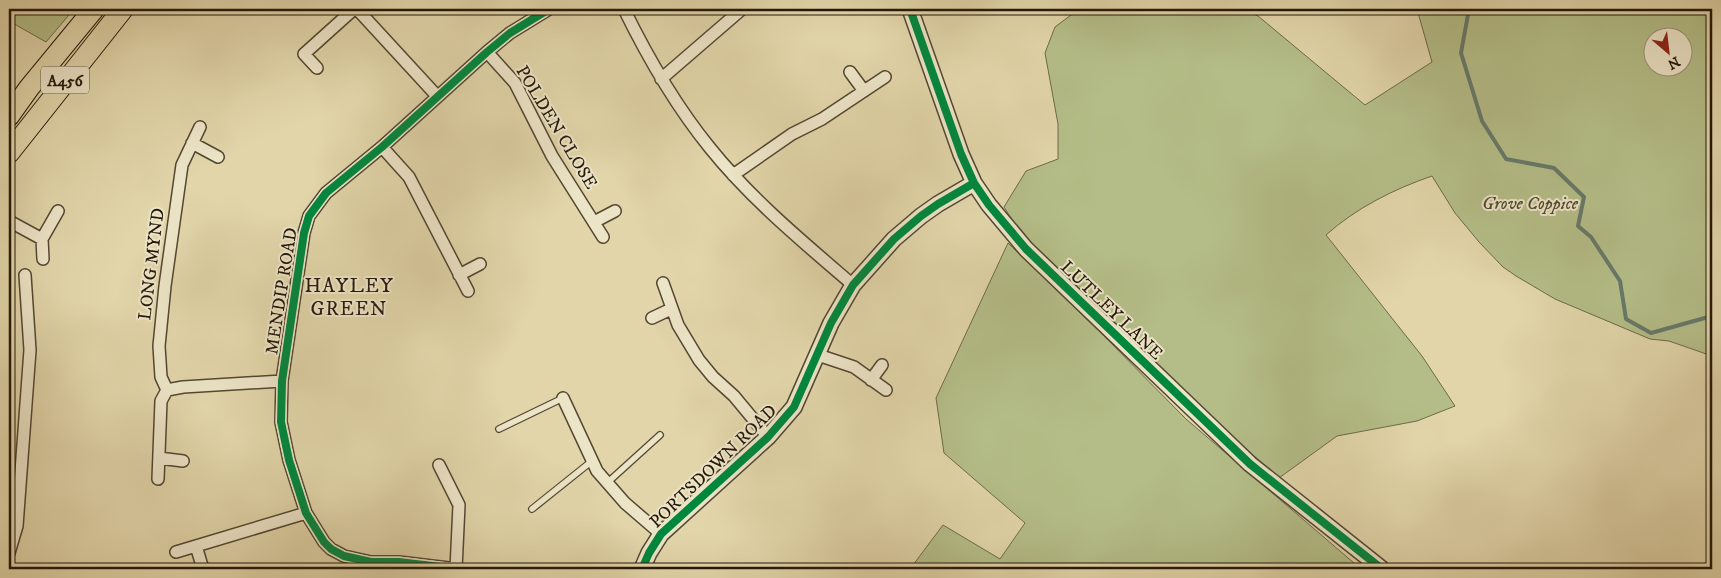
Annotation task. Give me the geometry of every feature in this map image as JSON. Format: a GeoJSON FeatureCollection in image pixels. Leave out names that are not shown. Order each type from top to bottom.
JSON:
{"type":"FeatureCollection","features":[{"type":"Feature","properties":{"kind":"highway","name":"A456"},"geometry":{"type":"LineString","coordinates":[[9,116],[29,88],[94,9]]}},
{"type":"Feature","properties":{"kind":"highway","name":"A456"},"geometry":{"type":"LineString","coordinates":[[9,152],[123,9]]}},
{"type":"Feature","properties":{"kind":"street"},"geometry":{"type":"LineString","coordinates":[[317,68],[304,54],[356,9],[437,96]]}},
{"type":"Feature","properties":{"kind":"street","name":"MENDIP ROAD"},"geometry":{"type":"LineString","coordinates":[[457,569],[355,564],[331,549],[316,531],[306,513],[289,460],[281,422],[282,381],[304,234],[309,216],[326,193],[382,147],[437,96],[510,33],[549,9]]}},
{"type":"Feature","properties":{"kind":"street"},"geometry":{"type":"LineString","coordinates":[[624,9],[661,79],[686,118],[733,175],[774,216],[852,285]]}},
{"type":"Feature","properties":{"kind":"street"},"geometry":{"type":"LineString","coordinates":[[661,79],[742,9]]}},
{"type":"Feature","properties":{"kind":"street","name":"LUTLEY LANE"},"geometry":{"type":"LineString","coordinates":[[910,9],[961,154],[974,184],[1026,249],[1250,464],[1382,569]]}},
{"type":"Feature","properties":{"kind":"street","name":"POLDEN CLOSE"},"geometry":{"type":"LineString","coordinates":[[487,52],[515,83],[552,156],[603,237]]}},
{"type":"Feature","properties":{"kind":"street"},"geometry":{"type":"LineString","coordinates":[[850,72],[864,91]]}},
{"type":"Feature","properties":{"kind":"street"},"geometry":{"type":"LineString","coordinates":[[733,175],[792,134],[822,119],[885,77]]}},
{"type":"Feature","properties":{"kind":"street","name":"LONG MYND"},"geometry":{"type":"LineString","coordinates":[[167,390],[161,377],[159,346],[161,329],[182,165],[200,127]]}},
{"type":"Feature","properties":{"kind":"street"},"geometry":{"type":"LineString","coordinates":[[192,143],[218,157]]}},
{"type":"Feature","properties":{"kind":"street"},"geometry":{"type":"LineString","coordinates":[[382,147],[409,177],[468,291]]}},
{"type":"Feature","properties":{"kind":"street","name":"PORTSDOWN ROAD"},"geometry":{"type":"LineString","coordinates":[[642,569],[661,534],[768,437],[794,407],[831,323],[852,285],[894,239],[921,216],[974,184]]}},
{"type":"Feature","properties":{"kind":"street"},"geometry":{"type":"LineString","coordinates":[[43,259],[42,239],[58,211]]}},
{"type":"Feature","properties":{"kind":"street"},"geometry":{"type":"LineString","coordinates":[[594,222],[616,211]]}},
{"type":"Feature","properties":{"kind":"street"},"geometry":{"type":"LineString","coordinates":[[9,221],[42,239]]}},
{"type":"Feature","properties":{"kind":"street"},"geometry":{"type":"LineString","coordinates":[[459,275],[480,264]]}},
{"type":"Feature","properties":{"kind":"street"},"geometry":{"type":"LineString","coordinates":[[9,553],[18,526],[30,350],[25,275]]}},
{"type":"Feature","properties":{"kind":"street"},"geometry":{"type":"LineString","coordinates":[[663,283],[678,325],[699,360],[713,377],[734,396],[768,437]]}},
{"type":"Feature","properties":{"kind":"street"},"geometry":{"type":"LineString","coordinates":[[652,318],[672,309]]}},
{"type":"Feature","properties":{"kind":"street"},"geometry":{"type":"LineString","coordinates":[[818,355],[854,367],[886,390]]}},
{"type":"Feature","properties":{"kind":"street"},"geometry":{"type":"LineString","coordinates":[[871,380],[882,365]]}},
{"type":"Feature","properties":{"kind":"street"},"geometry":{"type":"LineString","coordinates":[[158,479],[161,401],[167,390],[183,387],[282,381]]}},
{"type":"Feature","properties":{"kind":"street"},"geometry":{"type":"LineString","coordinates":[[563,398],[592,462],[607,483],[624,504],[661,534]]}},
{"type":"Feature","properties":{"kind":"street"},"geometry":{"type":"LineString","coordinates":[[159,458],[182,462]]}},
{"type":"Feature","properties":{"kind":"street"},"geometry":{"type":"LineString","coordinates":[[439,465],[459,505],[457,569]]}},
{"type":"Feature","properties":{"kind":"street"},"geometry":{"type":"LineString","coordinates":[[176,552],[306,513]]}},
{"type":"Feature","properties":{"kind":"street"},"geometry":{"type":"LineString","coordinates":[[196,546],[203,569]]}},
{"type":"Feature","properties":{"kind":"lane"},"geometry":{"type":"LineString","coordinates":[[499,430],[563,398]]}},
{"type":"Feature","properties":{"kind":"lane"},"geometry":{"type":"LineString","coordinates":[[607,483],[660,435]]}},
{"type":"Feature","properties":{"kind":"lane"},"geometry":{"type":"LineString","coordinates":[[532,509],[592,462]]}},
{"type":"Feature","properties":{"kind":"green space"},"geometry":{"type":"Polygon","coordinates":[[[9,9],[74,9],[46,42],[9,21],[9,9]]]}},
{"type":"Feature","properties":{"kind":"green space","name":"Grove Coppice"},"geometry":{"type":"Polygon","coordinates":[[[1079,9],[1243,9],[1258,16],[1365,105],[1432,62],[1417,9],[1712,9],[1712,356],[1669,341],[1650,339],[1555,299],[1516,276],[1503,267],[1479,242],[1455,213],[1432,176],[1376,200],[1350,216],[1326,235],[1422,356],[1455,406],[1417,421],[1337,436],[1279,478],[1159,372],[1031,249],[1004,207],[1026,171],[1058,159],[1058,124],[1045,53],[1055,27],[1079,9]]]}},
{"type":"Feature","properties":{"kind":"green space"},"geometry":{"type":"Polygon","coordinates":[[[1008,243],[1186,419],[1361,569],[910,569],[943,525],[1000,559],[1025,523],[944,453],[936,398],[1008,243]]]}},
{"type":"Feature","properties":{"kind":"waterway"},"geometry":{"type":"LineString","coordinates":[[1469,9],[1461,53],[1482,121],[1506,159],[1554,168],[1584,197],[1578,226],[1591,237],[1620,281],[1626,319],[1651,333],[1712,316]]}},
{"type":"Feature","properties":{"kind":"cycle path"},"geometry":{"type":"LineString","coordinates":[[457,569],[399,562],[371,562],[344,556],[331,549],[324,542],[306,513],[289,460],[281,422],[282,381],[304,233],[309,216],[326,193],[382,147],[510,33],[549,9]]}},
{"type":"Feature","properties":{"kind":"cycle path"},"geometry":{"type":"LineString","coordinates":[[910,9],[961,154],[974,183],[989,205],[1026,249],[1250,464],[1382,569]]}},
{"type":"Feature","properties":{"kind":"cycle path"},"geometry":{"type":"LineString","coordinates":[[642,569],[661,534],[768,437],[794,407],[831,323],[853,285],[894,239],[921,216],[974,183]]}},
{"type":"Feature","properties":{"kind":"district","name":"HAYLEY GREEN"},"geometry":{"type":"Point","coordinates":[349,296]}}]}
